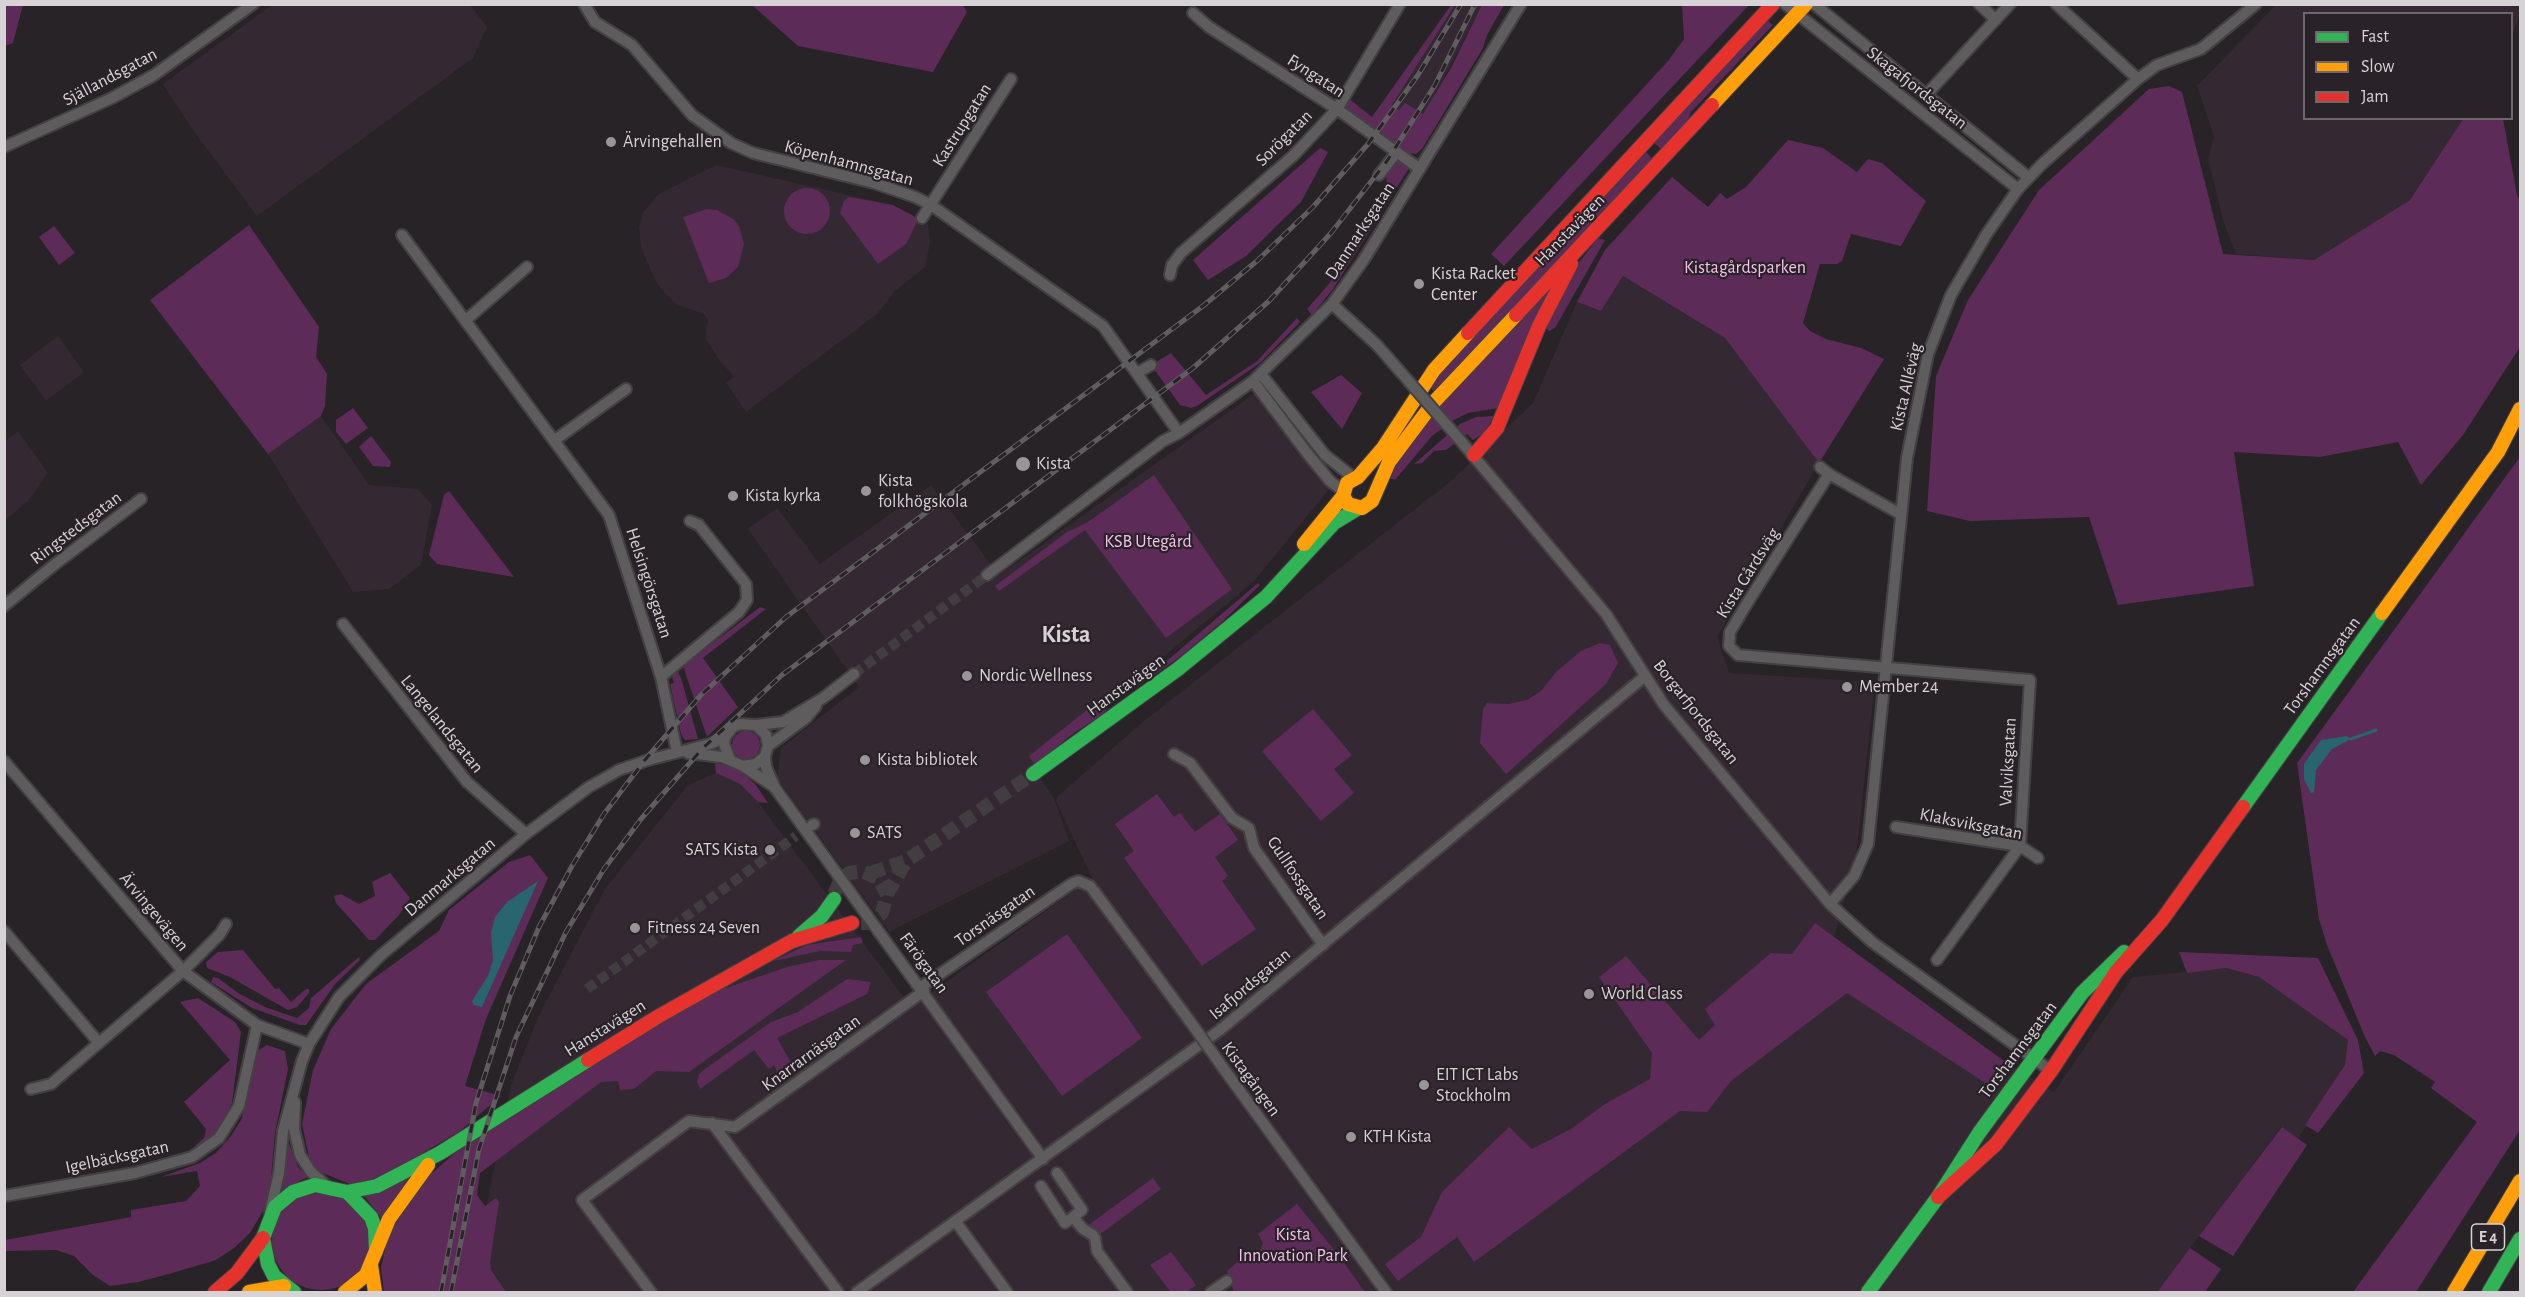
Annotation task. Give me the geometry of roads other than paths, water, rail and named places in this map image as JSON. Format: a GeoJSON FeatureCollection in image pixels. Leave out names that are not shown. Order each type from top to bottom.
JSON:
{"type":"FeatureCollection","features":[{"type":"Feature","properties":{"kind":"main road","name":"Hanstavägen"},"geometry":{"type":"LineString","coordinates":[[1237,620],[1343,494],[1347,483],[1356,478],[1383,448],[1434,370],[1459,341],[1773,4]]}},
{"type":"Feature","properties":{"kind":"main road","name":"Hanstavägen"},"geometry":{"type":"LineString","coordinates":[[1033,774],[1178,669],[1266,597],[1334,523],[1357,509],[1368,506],[1389,462],[1434,402],[1801,9]]}},
{"type":"Feature","properties":{"kind":"main road"},"geometry":{"type":"LineString","coordinates":[[1644,143],[1662,159]]}},
{"type":"Feature","properties":{"kind":"main road"},"geometry":{"type":"LineString","coordinates":[[1474,455],[1497,428],[1562,277],[1592,235]]}},
{"type":"Feature","properties":{"kind":"main road","name":"Torshamnsgatan"},"geometry":{"type":"LineString","coordinates":[[1938,1197],[1996,1144],[2051,1071],[2116,972],[2162,920],[2498,452],[2520,409]]}},
{"type":"Feature","properties":{"kind":"main road"},"geometry":{"type":"LineString","coordinates":[[1356,478],[1368,481],[1375,491]]}},
{"type":"Feature","properties":{"kind":"main road"},"geometry":{"type":"LineString","coordinates":[[1343,494],[1348,504],[1357,509]]}},
{"type":"Feature","properties":{"kind":"main road","name":"Hanstavägen"},"geometry":{"type":"LineString","coordinates":[[347,1192],[377,1186],[440,1153],[659,1016],[792,941],[822,916],[834,897],[841,916],[854,923],[792,941]]}},
{"type":"Feature","properties":{"kind":"main road","name":"Torshamnsgatan"},"geometry":{"type":"LineString","coordinates":[[1868,1293],[1938,1197],[1979,1133],[2099,974],[2135,942],[2143,939]]}},
{"type":"Feature","properties":{"kind":"main road","name":"Hanstavägen"},"geometry":{"type":"LineString","coordinates":[[345,1293],[358,1283],[371,1265],[400,1201],[418,1176],[440,1153]]}},
{"type":"Feature","properties":{"kind":"main road","name":"E 4"},"geometry":{"type":"LineString","coordinates":[[2454,1293],[2520,1181]]}},
{"type":"Feature","properties":{"kind":"main road","name":"Hanstavägen"},"geometry":{"type":"LineString","coordinates":[[215,1293],[237,1274],[263,1238],[269,1217],[283,1198],[315,1185],[347,1192],[357,1199],[371,1217],[376,1251]]}},
{"type":"Feature","properties":{"kind":"main road","name":"Hanstavägen"},"geometry":{"type":"LineString","coordinates":[[263,1238],[267,1264],[289,1289]]}},
{"type":"Feature","properties":{"kind":"main road","name":"E 4"},"geometry":{"type":"LineString","coordinates":[[2489,1293],[2520,1239]]}},
{"type":"Feature","properties":{"kind":"main road"},"geometry":{"type":"LineString","coordinates":[[371,1265],[375,1293]]}},
{"type":"Feature","properties":{"kind":"main road","name":"Hanstavägen"},"geometry":{"type":"LineString","coordinates":[[249,1293],[289,1289]]}},
{"type":"Feature","properties":{"kind":"street","name":"Själlandsgatan"},"geometry":{"type":"LineString","coordinates":[[4,147],[112,98],[154,75],[253,4]]}},
{"type":"Feature","properties":{"kind":"street","name":"Köpenhamnsgatan"},"geometry":{"type":"LineString","coordinates":[[584,4],[595,22],[632,45],[692,115],[731,143],[776,160],[893,188],[931,205],[1104,326],[1179,433]]}},
{"type":"Feature","properties":{"kind":"street","name":"Sorögatan"},"geometry":{"type":"LineString","coordinates":[[1170,275],[1172,265],[1181,253],[1294,155],[1337,109],[1400,4]]}},
{"type":"Feature","properties":{"kind":"street","name":"Danmarksgatan"},"geometry":{"type":"LineString","coordinates":[[987,575],[1163,441],[1179,433],[1257,378],[1332,304],[1363,261],[1521,4]]}},
{"type":"Feature","properties":{"kind":"street","name":"Skagafjordsgatan"},"geometry":{"type":"LineString","coordinates":[[1785,4],[1801,9],[2018,189]]}},
{"type":"Feature","properties":{"kind":"street","name":"Skagafjordsgatan"},"geometry":{"type":"LineString","coordinates":[[1814,4],[2028,177]]}},
{"type":"Feature","properties":{"kind":"street"},"geometry":{"type":"LineString","coordinates":[[1979,4],[1996,20]]}},
{"type":"Feature","properties":{"kind":"street"},"geometry":{"type":"LineString","coordinates":[[1927,94],[2010,4]]}},
{"type":"Feature","properties":{"kind":"street"},"geometry":{"type":"LineString","coordinates":[[2056,4],[2138,79]]}},
{"type":"Feature","properties":{"kind":"street","name":"Kista Alléväg"},"geometry":{"type":"LineString","coordinates":[[1830,904],[1854,876],[1868,844],[1907,458],[1928,354],[1951,295],[1986,235],[2028,177],[2138,79],[2157,65],[2201,49],[2256,4]]}},
{"type":"Feature","properties":{"kind":"street","name":"Fyngatan"},"geometry":{"type":"LineString","coordinates":[[1193,13],[1209,27],[1337,109],[1420,169]]}},
{"type":"Feature","properties":{"kind":"street","name":"Kastrupgatan"},"geometry":{"type":"LineString","coordinates":[[922,218],[1011,79]]}},
{"type":"Feature","properties":{"kind":"street"},"geometry":{"type":"LineString","coordinates":[[1379,175],[1396,153]]}},
{"type":"Feature","properties":{"kind":"street","name":"Helsingörsgatan"},"geometry":{"type":"LineString","coordinates":[[402,235],[609,514],[661,677],[677,752]]}},
{"type":"Feature","properties":{"kind":"street"},"geometry":{"type":"LineString","coordinates":[[466,320],[527,267]]}},
{"type":"Feature","properties":{"kind":"street","name":"Borgarfjordsgatan"},"geometry":{"type":"LineString","coordinates":[[1332,304],[1377,345],[1474,455],[1606,614],[1644,677],[1664,705],[1830,904],[1872,942],[2051,1071]]}},
{"type":"Feature","properties":{"kind":"street"},"geometry":{"type":"LineString","coordinates":[[1137,373],[1151,365]]}},
{"type":"Feature","properties":{"kind":"street"},"geometry":{"type":"LineString","coordinates":[[1257,378],[1325,455],[1356,478]]}},
{"type":"Feature","properties":{"kind":"street"},"geometry":{"type":"LineString","coordinates":[[1257,378],[1325,474],[1343,494]]}},
{"type":"Feature","properties":{"kind":"street"},"geometry":{"type":"LineString","coordinates":[[555,440],[626,389]]}},
{"type":"Feature","properties":{"kind":"street","name":"Kista Gårdsväg"},"geometry":{"type":"LineString","coordinates":[[1900,514],[1825,471],[1730,632],[1729,646],[1738,655],[2030,680]]}},
{"type":"Feature","properties":{"kind":"street","name":"Ringstedsgatan"},"geometry":{"type":"LineString","coordinates":[[4,606],[54,565],[141,500]]}},
{"type":"Feature","properties":{"kind":"street"},"geometry":{"type":"LineString","coordinates":[[661,677],[739,612],[747,600],[746,584],[699,525],[690,521]]}},
{"type":"Feature","properties":{"kind":"street","name":"Langelandsgatan"},"geometry":{"type":"LineString","coordinates":[[343,624],[467,782],[526,834]]}},
{"type":"Feature","properties":{"kind":"street","name":"Danmarksgatan"},"geometry":{"type":"LineString","coordinates":[[269,1217],[279,1173],[283,1131],[295,1084],[309,1044],[339,997],[380,956],[526,834],[589,787],[620,771],[725,737],[729,731],[740,724],[783,722],[823,698],[854,674]]}},
{"type":"Feature","properties":{"kind":"street","name":"Isafjordsgatan"},"geometry":{"type":"LineString","coordinates":[[857,1293],[1220,1030],[1644,677]]}},
{"type":"Feature","properties":{"kind":"street","name":"Valviksgatan"},"geometry":{"type":"LineString","coordinates":[[2020,846],[2030,680]]}},
{"type":"Feature","properties":{"kind":"street","name":"Danmarksgatan"},"geometry":{"type":"LineString","coordinates":[[677,752],[730,759],[743,766],[756,764],[766,751],[806,718],[823,698]]}},
{"type":"Feature","properties":{"kind":"street"},"geometry":{"type":"LineString","coordinates":[[756,725],[766,735],[766,751]]}},
{"type":"Feature","properties":{"kind":"street"},"geometry":{"type":"LineString","coordinates":[[725,737],[725,752],[730,759]]}},
{"type":"Feature","properties":{"kind":"street","name":"Färögatan"},"geometry":{"type":"LineString","coordinates":[[766,751],[766,767],[775,788],[1043,1159]]}},
{"type":"Feature","properties":{"kind":"street","name":"Gullfossgatan"},"geometry":{"type":"LineString","coordinates":[[1174,754],[1190,763],[1232,818],[1249,828],[1254,848],[1323,945]]}},
{"type":"Feature","properties":{"kind":"street","name":"Ärvingevägen"},"geometry":{"type":"LineString","coordinates":[[4,761],[183,971],[257,1025],[309,1044]]}},
{"type":"Feature","properties":{"kind":"street","name":"Färögatan"},"geometry":{"type":"LineString","coordinates":[[743,766],[775,788]]}},
{"type":"Feature","properties":{"kind":"street","name":"Klaksviksgatan"},"geometry":{"type":"LineString","coordinates":[[1896,826],[2020,846],[2038,858]]}},
{"type":"Feature","properties":{"kind":"street"},"geometry":{"type":"LineString","coordinates":[[1937,960],[2020,846]]}},
{"type":"Feature","properties":{"kind":"street","name":"Torsnäsgatan"},"geometry":{"type":"LineString","coordinates":[[922,989],[1071,884],[1078,881],[1090,886]]}},
{"type":"Feature","properties":{"kind":"street","name":"Kistagången"},"geometry":{"type":"LineString","coordinates":[[1090,886],[1386,1293]]}},
{"type":"Feature","properties":{"kind":"street"},"geometry":{"type":"LineString","coordinates":[[31,1089],[51,1083],[99,1043],[183,971],[220,934],[226,924]]}},
{"type":"Feature","properties":{"kind":"street"},"geometry":{"type":"LineString","coordinates":[[4,931],[99,1043]]}},
{"type":"Feature","properties":{"kind":"street","name":"Knarrarnäsgatan"},"geometry":{"type":"LineString","coordinates":[[651,1293],[582,1200],[689,1121],[735,1127],[922,989]]}},
{"type":"Feature","properties":{"kind":"street","name":"Igelbäcksgatan"},"geometry":{"type":"LineString","coordinates":[[4,1196],[135,1173],[192,1157],[219,1138],[239,1106],[257,1025]]}},
{"type":"Feature","properties":{"kind":"street","name":"Danmarksgatan"},"geometry":{"type":"LineString","coordinates":[[295,1084],[294,1129],[300,1155],[311,1172],[327,1186]]}},
{"type":"Feature","properties":{"kind":"street"},"geometry":{"type":"LineString","coordinates":[[712,1123],[838,1293]]}},
{"type":"Feature","properties":{"kind":"street"},"geometry":{"type":"LineString","coordinates":[[1041,1186],[1065,1223],[1082,1210],[1057,1173]]}},
{"type":"Feature","properties":{"kind":"street"},"geometry":{"type":"LineString","coordinates":[[1073,1217],[1094,1237],[1097,1251],[1127,1293]]}},
{"type":"Feature","properties":{"kind":"street"},"geometry":{"type":"LineString","coordinates":[[956,1222],[1007,1293]]}},
{"type":"Feature","properties":{"kind":"street"},"geometry":{"type":"LineString","coordinates":[[1211,1293],[1227,1281]]}},
{"type":"Feature","properties":{"kind":"water"},"geometry":{"type":"Polygon","coordinates":[[[2347,736],[2351,739],[2332,749],[2316,770],[2314,792],[2311,793],[2304,779],[2304,764],[2321,740],[2347,736]]]}},
{"type":"Feature","properties":{"kind":"water"},"geometry":{"type":"Polygon","coordinates":[[[538,881],[482,1007],[474,1005],[472,1001],[488,976],[493,960],[491,933],[495,917],[507,902],[538,881]]]}},
{"type":"Feature","properties":{"kind":"waterway"},"geometry":{"type":"LineString","coordinates":[[2351,739],[2376,730]]}},
{"type":"Feature","properties":{"kind":"tunnel"},"geometry":{"type":"LineString","coordinates":[[854,674],[987,575]]}},
{"type":"Feature","properties":{"kind":"tunnel"},"geometry":{"type":"LineString","coordinates":[[871,873],[906,861],[1033,774]]}},
{"type":"Feature","properties":{"kind":"tunnel"},"geometry":{"type":"LineString","coordinates":[[587,989],[796,836]]}},
{"type":"Feature","properties":{"kind":"tunnel"},"geometry":{"type":"LineString","coordinates":[[887,894],[906,861]]}},
{"type":"Feature","properties":{"kind":"tunnel"},"geometry":{"type":"LineString","coordinates":[[834,894],[841,879],[849,873],[862,871],[878,878],[887,894],[882,913],[867,923],[856,923]]}},
{"type":"Feature","properties":{"kind":"railway"},"geometry":{"type":"LineString","coordinates":[[441,1292],[476,1103],[510,996],[539,927],[572,866],[604,814],[644,761],[701,695],[786,617],[1203,306],[1258,260],[1313,207],[1368,144],[1418,75],[1461,4]]}},
{"type":"Feature","properties":{"kind":"railway"},"geometry":{"type":"LineString","coordinates":[[451,1292],[479,1149],[516,1037],[566,932],[604,869],[641,819],[702,749],[782,675],[1193,368],[1269,301],[1331,233],[1387,161],[1435,85],[1475,4]]}},
{"type":"Feature","properties":{"kind":"place","name":"Ärvingehallen"},"geometry":{"type":"Point","coordinates":[611,142]}},
{"type":"Feature","properties":{"kind":"place","name":"Kista Racket Center"},"geometry":{"type":"Point","coordinates":[1419,284]}},
{"type":"Feature","properties":{"kind":"place","name":"Kista"},"geometry":{"type":"Point","coordinates":[1023,464]}},
{"type":"Feature","properties":{"kind":"place","name":"Kista folkhögskola"},"geometry":{"type":"Point","coordinates":[866,491]}},
{"type":"Feature","properties":{"kind":"place","name":"Kista kyrka"},"geometry":{"type":"Point","coordinates":[733,496]}},
{"type":"Feature","properties":{"kind":"place","name":"Nordic Wellness"},"geometry":{"type":"Point","coordinates":[967,676]}},
{"type":"Feature","properties":{"kind":"place","name":"Member 24"},"geometry":{"type":"Point","coordinates":[1847,687]}},
{"type":"Feature","properties":{"kind":"place","name":"Kista bibliotek"},"geometry":{"type":"Point","coordinates":[865,760]}},
{"type":"Feature","properties":{"kind":"place","name":"SATS"},"geometry":{"type":"Point","coordinates":[855,833]}},
{"type":"Feature","properties":{"kind":"place","name":"SATS Kista"},"geometry":{"type":"Point","coordinates":[770,850]}},
{"type":"Feature","properties":{"kind":"place","name":"Fitness 24 Seven"},"geometry":{"type":"Point","coordinates":[635,928]}},
{"type":"Feature","properties":{"kind":"place","name":"World Class"},"geometry":{"type":"Point","coordinates":[1589,994]}},
{"type":"Feature","properties":{"kind":"place","name":"EIT ICT Labs Stockholm"},"geometry":{"type":"Point","coordinates":[1424,1085]}},
{"type":"Feature","properties":{"kind":"place","name":"KTH Kista"},"geometry":{"type":"Point","coordinates":[1351,1137]}},
{"type":"Feature","properties":{"kind":"district","name":"Kista"},"geometry":{"type":"Point","coordinates":[1066,635]}},
{"type":"Feature","properties":{"kind":"park label","name":"Kistagårdsparken"},"geometry":{"type":"Point","coordinates":[1745,268]}},
{"type":"Feature","properties":{"kind":"park label","name":"KSB Utegård"},"geometry":{"type":"Point","coordinates":[1148,542]}},
{"type":"Feature","properties":{"kind":"park label","name":"Kista Innovation Park"},"geometry":{"type":"Point","coordinates":[1293,1245]}}]}
